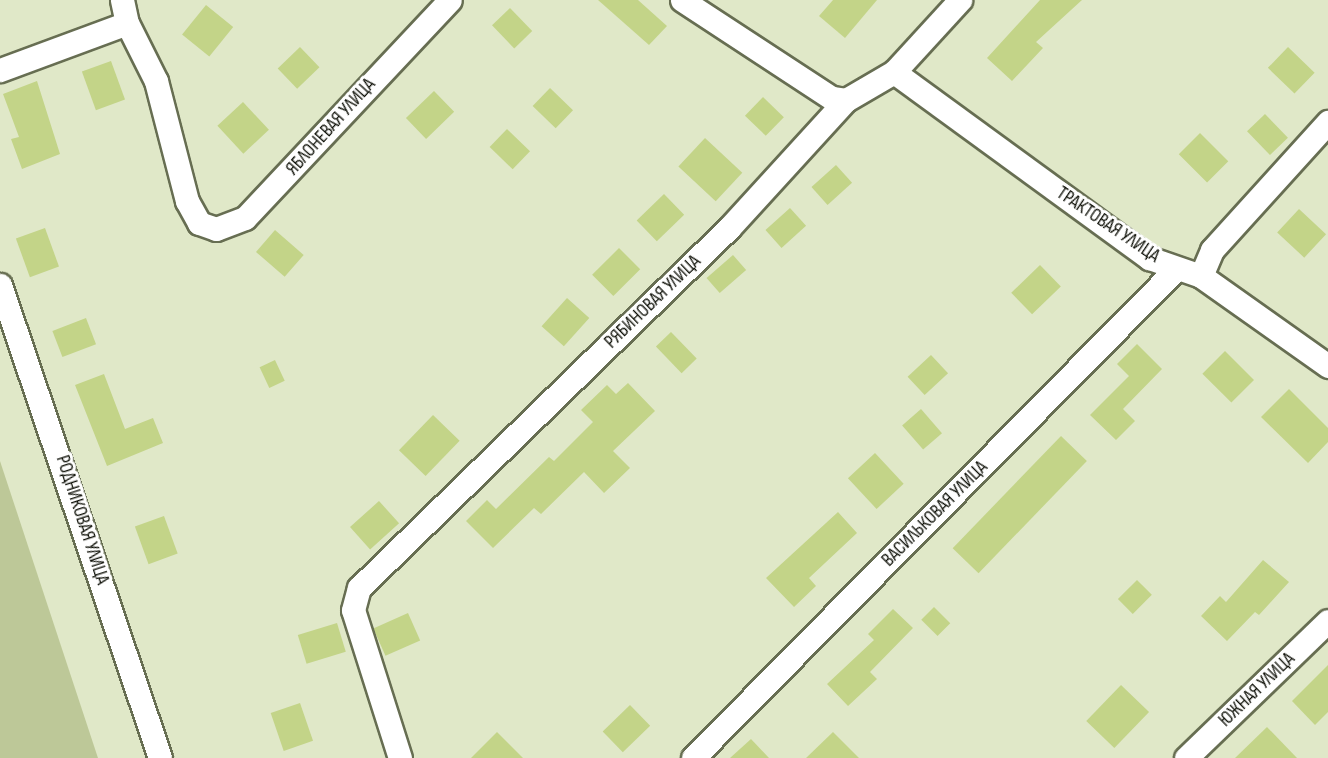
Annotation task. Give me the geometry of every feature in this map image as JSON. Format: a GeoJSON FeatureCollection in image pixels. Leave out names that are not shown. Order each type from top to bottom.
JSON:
{"type":"FeatureCollection","features":[{"type":"Feature","properties":{"kind":"street"},"geometry":{"type":"LineString","coordinates":[[0,70],[127,23],[122,0]]}},
{"type":"Feature","properties":{"kind":"street","name":"ЯБЛОНЕВАЯ УЛИЦА"},"geometry":{"type":"LineString","coordinates":[[127,23],[156,81],[187,201],[200,223],[216,229],[244,218],[450,0]]}},
{"type":"Feature","properties":{"kind":"street"},"geometry":{"type":"LineString","coordinates":[[682,0],[832,99],[846,100]]}},
{"type":"Feature","properties":{"kind":"street","name":"РЯБИНОВАЯ УЛИЦА"},"geometry":{"type":"LineString","coordinates":[[400,758],[353,610],[359,588],[729,228],[846,100],[894,72],[960,0]]}},
{"type":"Feature","properties":{"kind":"street","name":"ТРАКТОВАЯ УЛИЦА"},"geometry":{"type":"LineString","coordinates":[[894,72],[1149,258],[1201,276],[1328,366]]}},
{"type":"Feature","properties":{"kind":"street"},"geometry":{"type":"LineString","coordinates":[[1201,276],[1212,250],[1328,122]]}},
{"type":"Feature","properties":{"kind":"street","name":"ВАСИЛЬКОВАЯ УЛИЦА"},"geometry":{"type":"LineString","coordinates":[[693,758],[1176,269]]}},
{"type":"Feature","properties":{"kind":"street","name":"РОДНИКОВАЯ УЛИЦА"},"geometry":{"type":"LineString","coordinates":[[0,285],[160,758]]}},
{"type":"Feature","properties":{"kind":"street","name":"ЮЖНАЯ УЛИЦА"},"geometry":{"type":"LineString","coordinates":[[1186,758],[1328,621]]}},
{"type":"Feature","properties":{"kind":"green space"},"geometry":{"type":"Polygon","coordinates":[[[0,461],[98,758],[0,758],[0,461]]]}},
{"type":"Feature","properties":{"kind":"building"},"geometry":{"type":"Polygon","coordinates":[[[598,0],[638,0],[667,26],[649,45],[598,0]]]}},
{"type":"Feature","properties":{"kind":"building"},"geometry":{"type":"Polygon","coordinates":[[[833,0],[877,0],[845,38],[819,16],[833,0]]]}},
{"type":"Feature","properties":{"kind":"building"},"geometry":{"type":"Polygon","coordinates":[[[1040,0],[1082,0],[1036,42],[1043,48],[1012,81],[987,58],[1040,0]]]}},
{"type":"Feature","properties":{"kind":"building"},"geometry":{"type":"Polygon","coordinates":[[[206,5],[233,27],[209,57],[182,35],[206,5]]]}},
{"type":"Feature","properties":{"kind":"building"},"geometry":{"type":"Polygon","coordinates":[[[510,8],[532,31],[514,48],[492,25],[510,8]]]}},
{"type":"Feature","properties":{"kind":"building"},"geometry":{"type":"Polygon","coordinates":[[[300,47],[319,67],[297,89],[278,69],[300,47]]]}},
{"type":"Feature","properties":{"kind":"building"},"geometry":{"type":"Polygon","coordinates":[[[1288,47],[1315,73],[1294,94],[1268,68],[1288,47]]]}},
{"type":"Feature","properties":{"kind":"building"},"geometry":{"type":"Polygon","coordinates":[[[111,61],[125,100],[96,110],[82,72],[111,61]]]}},
{"type":"Feature","properties":{"kind":"building"},"geometry":{"type":"Polygon","coordinates":[[[37,81],[60,154],[22,169],[11,139],[19,137],[3,94],[37,81]]]}},
{"type":"Feature","properties":{"kind":"building"},"geometry":{"type":"Polygon","coordinates":[[[550,88],[573,110],[556,128],[533,106],[550,88]]]}},
{"type":"Feature","properties":{"kind":"building"},"geometry":{"type":"Polygon","coordinates":[[[434,91],[454,112],[426,139],[406,118],[434,91]]]}},
{"type":"Feature","properties":{"kind":"building"},"geometry":{"type":"Polygon","coordinates":[[[763,97],[784,117],[766,136],[745,116],[763,97]]]}},
{"type":"Feature","properties":{"kind":"building"},"geometry":{"type":"Polygon","coordinates":[[[243,102],[269,130],[243,154],[217,126],[243,102]]]}},
{"type":"Feature","properties":{"kind":"building"},"geometry":{"type":"Polygon","coordinates":[[[1265,114],[1288,138],[1270,155],[1247,131],[1265,114]]]}},
{"type":"Feature","properties":{"kind":"building"},"geometry":{"type":"Polygon","coordinates":[[[507,129],[530,151],[513,169],[490,147],[507,129]]]}},
{"type":"Feature","properties":{"kind":"building"},"geometry":{"type":"Polygon","coordinates":[[[1200,133],[1228,161],[1207,182],[1179,154],[1200,133]]]}},
{"type":"Feature","properties":{"kind":"building"},"geometry":{"type":"Polygon","coordinates":[[[705,138],[742,173],[716,201],[678,167],[705,138]]]}},
{"type":"Feature","properties":{"kind":"building"},"geometry":{"type":"Polygon","coordinates":[[[836,165],[852,183],[828,205],[811,187],[836,165]]]}},
{"type":"Feature","properties":{"kind":"building"},"geometry":{"type":"Polygon","coordinates":[[[664,194],[684,215],[657,241],[637,220],[664,194]]]}},
{"type":"Feature","properties":{"kind":"building"},"geometry":{"type":"Polygon","coordinates":[[[790,208],[806,226],[782,248],[765,230],[790,208]]]}},
{"type":"Feature","properties":{"kind":"building"},"geometry":{"type":"Polygon","coordinates":[[[1299,209],[1326,234],[1304,258],[1277,232],[1299,209]]]}},
{"type":"Feature","properties":{"kind":"building"},"geometry":{"type":"Polygon","coordinates":[[[45,228],[59,267],[30,277],[16,239],[45,228]]]}},
{"type":"Feature","properties":{"kind":"building"},"geometry":{"type":"Polygon","coordinates":[[[275,230],[304,255],[285,277],[256,252],[275,230]]]}},
{"type":"Feature","properties":{"kind":"building"},"geometry":{"type":"Polygon","coordinates":[[[619,248],[640,269],[613,296],[592,275],[619,248]]]}},
{"type":"Feature","properties":{"kind":"building"},"geometry":{"type":"Polygon","coordinates":[[[733,255],[746,270],[720,293],[707,278],[733,255]]]}},
{"type":"Feature","properties":{"kind":"building"},"geometry":{"type":"Polygon","coordinates":[[[1040,265],[1061,287],[1032,314],[1011,293],[1040,265]]]}},
{"type":"Feature","properties":{"kind":"building"},"geometry":{"type":"Polygon","coordinates":[[[567,298],[589,318],[564,346],[542,326],[567,298]]]}},
{"type":"Feature","properties":{"kind":"building"},"geometry":{"type":"Polygon","coordinates":[[[86,318],[96,344],[62,357],[52,331],[86,318]]]}},
{"type":"Feature","properties":{"kind":"building"},"geometry":{"type":"Polygon","coordinates":[[[671,332],[697,359],[682,373],[656,347],[671,332]]]}},
{"type":"Feature","properties":{"kind":"building"},"geometry":{"type":"Polygon","coordinates":[[[1137,344],[1162,369],[1123,409],[1135,421],[1116,440],[1090,415],[1129,376],[1117,364],[1137,344]]]}},
{"type":"Feature","properties":{"kind":"building"},"geometry":{"type":"Polygon","coordinates":[[[1225,351],[1254,380],[1231,403],[1202,374],[1225,351]]]}},
{"type":"Feature","properties":{"kind":"building"},"geometry":{"type":"Polygon","coordinates":[[[931,355],[948,373],[925,395],[908,377],[931,355]]]}},
{"type":"Feature","properties":{"kind":"building"},"geometry":{"type":"Polygon","coordinates":[[[275,360],[285,381],[269,388],[260,367],[275,360]]]}},
{"type":"Feature","properties":{"kind":"building"},"geometry":{"type":"Polygon","coordinates":[[[104,374],[125,429],[153,418],[163,443],[107,466],[75,385],[104,374]]]}},
{"type":"Feature","properties":{"kind":"building"},"geometry":{"type":"Polygon","coordinates":[[[628,383],[655,411],[613,451],[630,468],[604,493],[584,472],[541,514],[534,508],[493,548],[466,521],[487,500],[496,509],[549,457],[554,461],[593,422],[581,410],[607,385],[616,394],[628,383]]]}},
{"type":"Feature","properties":{"kind":"building"},"geometry":{"type":"Polygon","coordinates":[[[1289,389],[1328,428],[1328,442],[1308,463],[1261,417],[1289,389]]]}},
{"type":"Feature","properties":{"kind":"building"},"geometry":{"type":"Polygon","coordinates":[[[921,409],[942,433],[923,450],[902,425],[921,409]]]}},
{"type":"Feature","properties":{"kind":"building"},"geometry":{"type":"Polygon","coordinates":[[[433,415],[460,441],[426,476],[399,450],[433,415]]]}},
{"type":"Feature","properties":{"kind":"building"},"geometry":{"type":"Polygon","coordinates":[[[1061,436],[1087,461],[979,573],[953,548],[1061,436]]]}},
{"type":"Feature","properties":{"kind":"building"},"geometry":{"type":"Polygon","coordinates":[[[875,453],[904,484],[877,509],[848,478],[875,453]]]}},
{"type":"Feature","properties":{"kind":"building"},"geometry":{"type":"Polygon","coordinates":[[[379,501],[399,523],[370,549],[350,527],[379,501]]]}},
{"type":"Feature","properties":{"kind":"building"},"geometry":{"type":"Polygon","coordinates":[[[838,512],[857,533],[809,578],[816,586],[794,607],[766,578],[838,512]]]}},
{"type":"Feature","properties":{"kind":"building"},"geometry":{"type":"Polygon","coordinates":[[[164,516],[178,554],[149,564],[135,527],[164,516]]]}},
{"type":"Feature","properties":{"kind":"building"},"geometry":{"type":"Polygon","coordinates":[[[1263,560],[1289,582],[1259,615],[1255,612],[1227,641],[1201,616],[1220,596],[1226,602],[1263,560]]]}},
{"type":"Feature","properties":{"kind":"building"},"geometry":{"type":"Polygon","coordinates":[[[1137,580],[1152,595],[1133,614],[1118,599],[1137,580]]]}},
{"type":"Feature","properties":{"kind":"building"},"geometry":{"type":"Polygon","coordinates":[[[934,607],[950,623],[938,636],[921,620],[934,607]]]}},
{"type":"Feature","properties":{"kind":"building"},"geometry":{"type":"Polygon","coordinates":[[[893,609],[913,628],[870,672],[877,679],[848,706],[827,684],[874,640],[868,634],[893,609]]]}},
{"type":"Feature","properties":{"kind":"building"},"geometry":{"type":"Polygon","coordinates":[[[408,613],[420,640],[385,656],[373,628],[408,613]]]}},
{"type":"Feature","properties":{"kind":"building"},"geometry":{"type":"Polygon","coordinates":[[[337,623],[346,652],[307,664],[298,635],[337,623]]]}},
{"type":"Feature","properties":{"kind":"building"},"geometry":{"type":"Polygon","coordinates":[[[1328,665],[1328,712],[1315,725],[1292,701],[1328,665]]]}},
{"type":"Feature","properties":{"kind":"building"},"geometry":{"type":"Polygon","coordinates":[[[1121,685],[1149,712],[1114,748],[1086,721],[1121,685]]]}},
{"type":"Feature","properties":{"kind":"building"},"geometry":{"type":"Polygon","coordinates":[[[300,703],[313,741],[284,751],[271,713],[300,703]]]}},
{"type":"Feature","properties":{"kind":"building"},"geometry":{"type":"Polygon","coordinates":[[[630,705],[650,726],[623,752],[603,731],[630,705]]]}},
{"type":"Feature","properties":{"kind":"building"},"geometry":{"type":"Polygon","coordinates":[[[1267,727],[1297,758],[1235,758],[1267,727]]]}},
{"type":"Feature","properties":{"kind":"building"},"geometry":{"type":"Polygon","coordinates":[[[497,732],[523,758],[471,758],[497,732]]]}},
{"type":"Feature","properties":{"kind":"building"},"geometry":{"type":"Polygon","coordinates":[[[833,732],[859,758],[806,758],[833,732]]]}},
{"type":"Feature","properties":{"kind":"building"},"geometry":{"type":"Polygon","coordinates":[[[751,739],[769,758],[730,758],[751,739]]]}}]}
